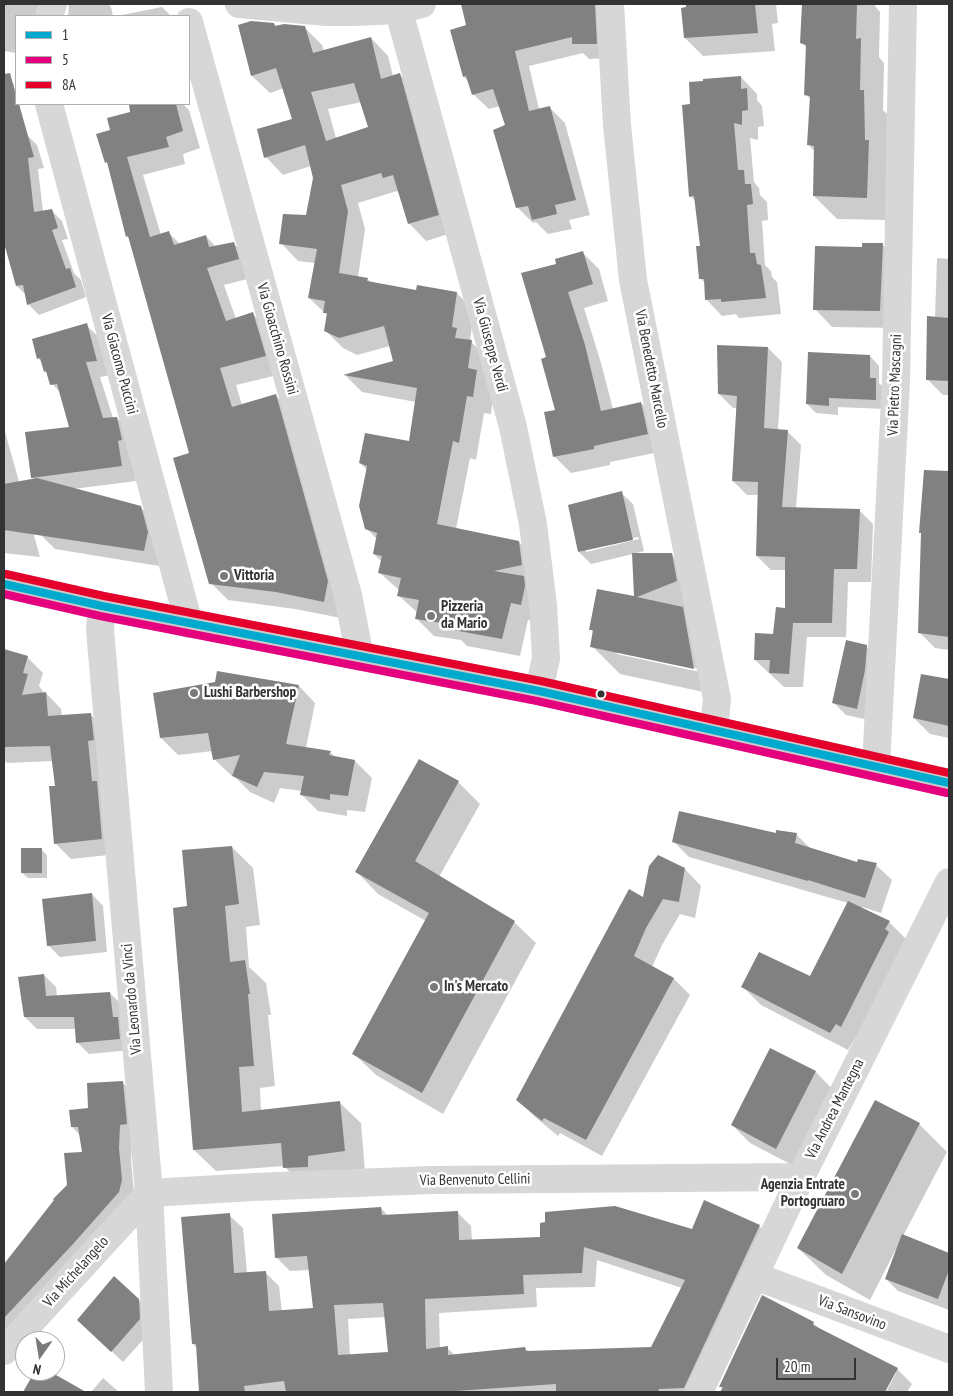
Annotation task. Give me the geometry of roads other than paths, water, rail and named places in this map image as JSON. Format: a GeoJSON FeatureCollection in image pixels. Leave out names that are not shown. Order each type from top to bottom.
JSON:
{"type":"FeatureCollection","features":[{"type":"Feature","properties":{"kind":"main road"},"geometry":{"type":"LineString","coordinates":[[4,584],[189,624],[539,692],[949,783]]}},
{"type":"Feature","properties":{"kind":"street"},"geometry":{"type":"LineString","coordinates":[[239,4],[326,12],[406,6]]}},
{"type":"Feature","properties":{"kind":"street","name":"Via Benedetto Marcello"},"geometry":{"type":"LineString","coordinates":[[610,4],[617,125],[633,280],[717,699],[714,730]]}},
{"type":"Feature","properties":{"kind":"street","name":"Via Pietro Mascagni"},"geometry":{"type":"LineString","coordinates":[[876,766],[896,381],[903,4]]}},
{"type":"Feature","properties":{"kind":"street","name":"Via Giuseppe Verdi"},"geometry":{"type":"LineString","coordinates":[[406,6],[513,428],[532,524],[543,605],[546,658],[539,692]]}},
{"type":"Feature","properties":{"kind":"street","name":"Via Gioacchino Rossini"},"geometry":{"type":"LineString","coordinates":[[190,26],[348,595],[360,657]]}},
{"type":"Feature","properties":{"kind":"street","name":"Via Giacomo Puccini"},"geometry":{"type":"LineString","coordinates":[[49,105],[189,624]]}},
{"type":"Feature","properties":{"kind":"street","name":"Via Leonardo da Vinci"},"geometry":{"type":"LineString","coordinates":[[102,606],[100,630],[149,1193],[159,1392]]}},
{"type":"Feature","properties":{"kind":"street","name":"Via Andrea Mantegna"},"geometry":{"type":"LineString","coordinates":[[699,1392],[801,1177],[949,882]]}},
{"type":"Feature","properties":{"kind":"street","name":"Via Benvenuto Cellini"},"geometry":{"type":"LineString","coordinates":[[149,1193],[431,1180],[801,1177]]}},
{"type":"Feature","properties":{"kind":"street","name":"Via Michelangelo"},"geometry":{"type":"LineString","coordinates":[[4,1352],[149,1193]]}},
{"type":"Feature","properties":{"kind":"street","name":"Via Sansovino"},"geometry":{"type":"LineString","coordinates":[[754,1276],[949,1349]]}},
{"type":"Feature","properties":{"kind":"place","name":"Vittoria"},"geometry":{"type":"Point","coordinates":[224,576]}},
{"type":"Feature","properties":{"kind":"place","name":"Pizzeria da Mario"},"geometry":{"type":"Point","coordinates":[431,616]}},
{"type":"Feature","properties":{"kind":"place","name":"Lushi Barbershop"},"geometry":{"type":"Point","coordinates":[194,693]}},
{"type":"Feature","properties":{"kind":"place","name":"In's Mercato"},"geometry":{"type":"Point","coordinates":[434,987]}},
{"type":"Feature","properties":{"kind":"place","name":"Agenzia Entrate Portogruaro"},"geometry":{"type":"Point","coordinates":[855,1194]}}]}
